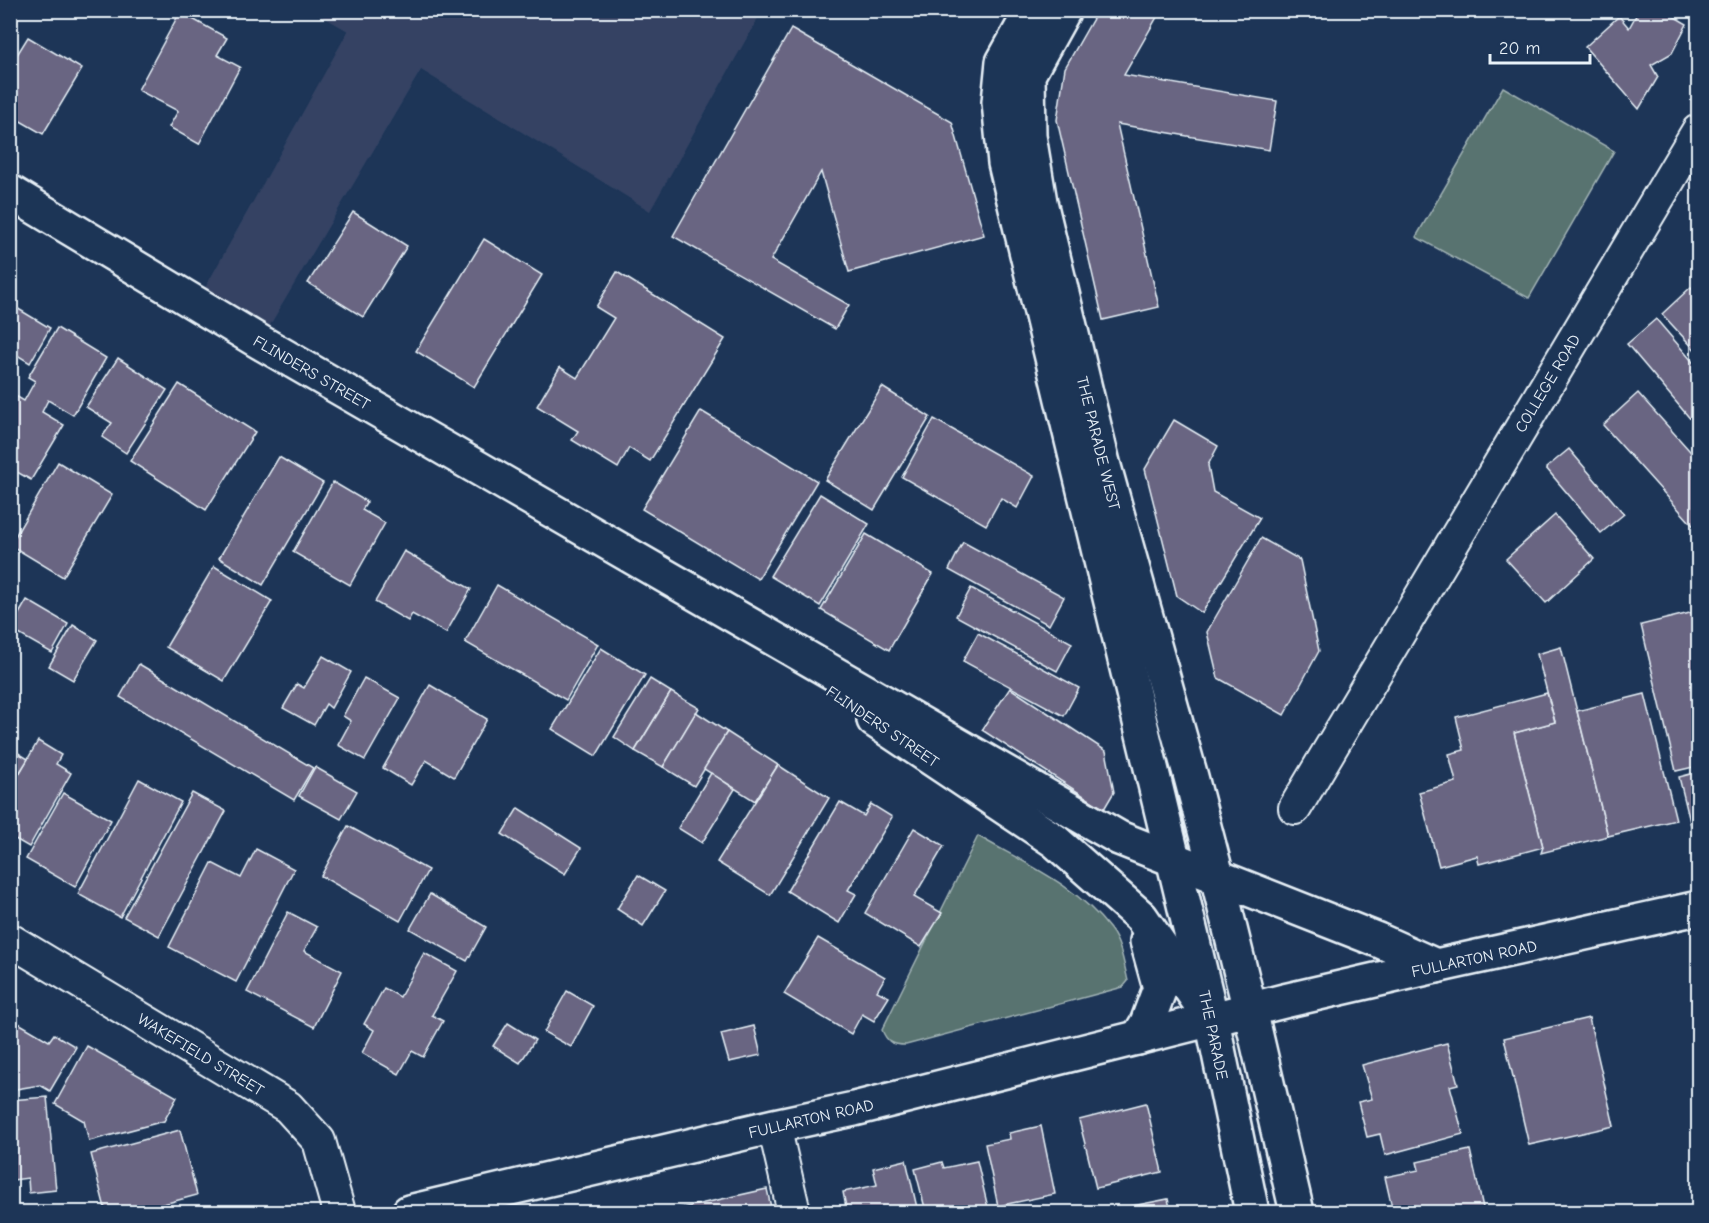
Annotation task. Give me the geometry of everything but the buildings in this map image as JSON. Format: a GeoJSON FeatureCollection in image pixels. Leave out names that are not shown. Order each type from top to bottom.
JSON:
{"type":"FeatureCollection","features":[{"type":"Feature","properties":{"kind":"main road","name":"THE PARADE WEST"},"geometry":{"type":"LineString","coordinates":[[1032,10],[1003,62],[999,102],[1005,163],[1173,859]]}},
{"type":"Feature","properties":{"kind":"main road","name":"THE PARADE WEST"},"geometry":{"type":"LineString","coordinates":[[1064,10],[1028,75],[1029,136],[1040,202],[1103,463],[1217,876]]}},
{"type":"Feature","properties":{"kind":"main road","name":"FLINDERS STREET"},"geometry":{"type":"LineString","coordinates":[[10,192],[260,342],[1119,838],[1378,940],[1436,966]]}},
{"type":"Feature","properties":{"kind":"main road","name":"FLINDERS STREET"},"geometry":{"type":"LineString","coordinates":[[616,548],[1055,841],[1141,917],[1212,1020]]}},
{"type":"Feature","properties":{"kind":"main road","name":"THE PARADE"},"geometry":{"type":"LineString","coordinates":[[1173,859],[1212,1020],[1252,1212]]}},
{"type":"Feature","properties":{"kind":"main road"},"geometry":{"type":"LineString","coordinates":[[1217,876],[1297,1212]]}},
{"type":"Feature","properties":{"kind":"main road","name":"FULLARTON ROAD"},"geometry":{"type":"LineString","coordinates":[[409,1212],[854,1109],[1436,966],[1698,908]]}},
{"type":"Feature","properties":{"kind":"main road"},"geometry":{"type":"LineString","coordinates":[[1138,1038],[1147,1023],[1160,988],[1141,917]]}},
{"type":"Feature","properties":{"kind":"street","name":"COLLEGE ROAD"},"geometry":{"type":"LineString","coordinates":[[1294,808],[1698,131]]}},
{"type":"Feature","properties":{"kind":"street","name":"WAKEFIELD STREET"},"geometry":{"type":"LineString","coordinates":[[10,940],[288,1107],[319,1142],[339,1212]]}},
{"type":"Feature","properties":{"kind":"street"},"geometry":{"type":"LineString","coordinates":[[774,1126],[794,1212]]}},
{"type":"Feature","properties":{"kind":"shaded area"},"geometry":{"type":"Polygon","coordinates":[[[313,11],[762,11],[650,211],[421,70],[260,342],[196,304],[348,31],[313,11]]]}},
{"type":"Feature","properties":{"kind":"green space"},"geometry":{"type":"Polygon","coordinates":[[[1503,87],[1614,151],[1529,298],[1416,237],[1503,87]]]}},
{"type":"Feature","properties":{"kind":"green space"},"geometry":{"type":"Polygon","coordinates":[[[978,836],[1066,887],[1097,913],[1117,941],[1128,981],[1123,987],[906,1045],[894,1043],[888,1040],[882,1030],[978,836]]]}}]}
